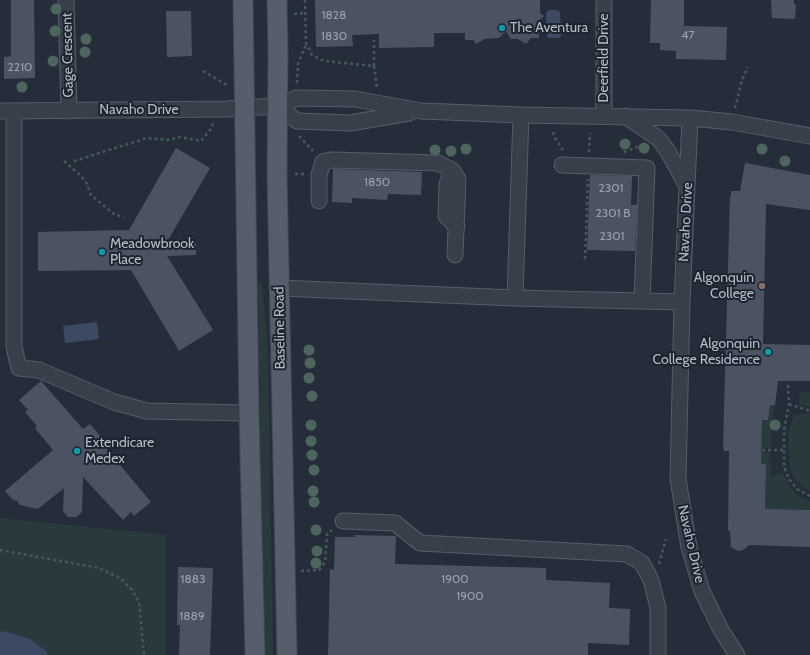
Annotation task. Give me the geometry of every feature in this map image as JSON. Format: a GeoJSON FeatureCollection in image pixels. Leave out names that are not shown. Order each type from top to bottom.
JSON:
{"type":"FeatureCollection","features":[{"type":"Feature","properties":{"kind":"main road"},"geometry":{"type":"LineString","coordinates":[[243,0],[249,413],[255,655]]}},
{"type":"Feature","properties":{"kind":"main road","name":"Baseline Road"},"geometry":{"type":"LineString","coordinates":[[277,0],[277,176],[287,655]]}},
{"type":"Feature","properties":{"kind":"street","name":"Gage Crescent"},"geometry":{"type":"LineString","coordinates":[[66,0],[69,111]]}},
{"type":"Feature","properties":{"kind":"street","name":"Deerfield Drive"},"geometry":{"type":"LineString","coordinates":[[604,0],[604,115]]}},
{"type":"Feature","properties":{"kind":"street","name":"Navaho Drive"},"geometry":{"type":"LineString","coordinates":[[7,111],[227,109],[278,106],[297,98],[355,99],[421,111],[521,115],[604,115],[690,118],[682,302],[678,479],[689,547],[702,591],[721,630],[737,655]]}},
{"type":"Feature","properties":{"kind":"street","name":"Navaho Drive"},"geometry":{"type":"LineString","coordinates":[[278,106],[297,121],[350,123],[421,111]]}},
{"type":"Feature","properties":{"kind":"street"},"geometry":{"type":"LineString","coordinates":[[7,111],[14,347],[19,368],[39,370],[114,402],[147,411],[249,413]]}},
{"type":"Feature","properties":{"kind":"street"},"geometry":{"type":"LineString","coordinates":[[515,298],[521,115]]}},
{"type":"Feature","properties":{"kind":"street"},"geometry":{"type":"LineString","coordinates":[[625,116],[659,140],[667,150],[687,186]]}},
{"type":"Feature","properties":{"kind":"street"},"geometry":{"type":"LineString","coordinates":[[690,118],[732,122],[810,136]]}},
{"type":"Feature","properties":{"kind":"street"},"geometry":{"type":"LineString","coordinates":[[319,201],[319,174],[323,162],[331,160],[438,163],[452,170],[447,184],[446,216],[457,227],[455,255]]}},
{"type":"Feature","properties":{"kind":"street"},"geometry":{"type":"LineString","coordinates":[[565,165],[647,168],[642,301]]}},
{"type":"Feature","properties":{"kind":"street"},"geometry":{"type":"LineString","coordinates":[[279,288],[515,298],[682,302]]}},
{"type":"Feature","properties":{"kind":"street"},"geometry":{"type":"LineString","coordinates":[[343,521],[395,523],[420,543],[626,554],[642,564],[651,580],[658,608],[658,655]]}},
{"type":"Feature","properties":{"kind":"path"},"geometry":{"type":"LineString","coordinates":[[297,82],[298,64],[306,43],[305,0]]}},
{"type":"Feature","properties":{"kind":"path"},"geometry":{"type":"LineString","coordinates":[[289,14],[305,13]]}},
{"type":"Feature","properties":{"kind":"path"},"geometry":{"type":"LineString","coordinates":[[374,40],[374,66],[377,88]]}},
{"type":"Feature","properties":{"kind":"path"},"geometry":{"type":"LineString","coordinates":[[306,43],[312,55],[324,61],[374,66]]}},
{"type":"Feature","properties":{"kind":"path"},"geometry":{"type":"LineString","coordinates":[[732,122],[742,80],[748,67]]}},
{"type":"Feature","properties":{"kind":"path"},"geometry":{"type":"LineString","coordinates":[[203,71],[228,85]]}},
{"type":"Feature","properties":{"kind":"path"},"geometry":{"type":"LineString","coordinates":[[74,161],[147,138],[168,140],[180,137],[202,141],[211,130],[213,122]]}},
{"type":"Feature","properties":{"kind":"path"},"geometry":{"type":"LineString","coordinates":[[553,132],[554,138],[567,156],[565,165]]}},
{"type":"Feature","properties":{"kind":"path"},"geometry":{"type":"LineString","coordinates":[[585,259],[590,133]]}},
{"type":"Feature","properties":{"kind":"path"},"geometry":{"type":"LineString","coordinates":[[297,134],[323,162]]}},
{"type":"Feature","properties":{"kind":"path"},"geometry":{"type":"LineString","coordinates":[[64,161],[83,178],[91,195],[114,214],[124,217]]}},
{"type":"Feature","properties":{"kind":"path"},"geometry":{"type":"LineString","coordinates":[[788,386],[789,404],[784,430],[784,467],[789,479],[797,489],[810,496]]}},
{"type":"Feature","properties":{"kind":"path"},"geometry":{"type":"LineString","coordinates":[[789,404],[810,411]]}},
{"type":"Feature","properties":{"kind":"path"},"geometry":{"type":"LineString","coordinates":[[762,450],[784,450]]}},
{"type":"Feature","properties":{"kind":"path"},"geometry":{"type":"LineString","coordinates":[[300,571],[319,570],[325,562],[327,534],[343,521]]}},
{"type":"Feature","properties":{"kind":"path"},"geometry":{"type":"LineString","coordinates":[[651,580],[659,562],[666,539]]}},
{"type":"Feature","properties":{"kind":"path"},"geometry":{"type":"LineString","coordinates":[[0,550],[99,568],[120,578],[132,590],[139,602],[144,655]]}},
{"type":"Feature","properties":{"kind":"shaded area"},"geometry":{"type":"Polygon","coordinates":[[[258,284],[262,284],[268,355],[273,655],[263,655],[258,284]]]}},
{"type":"Feature","properties":{"kind":"shaded area"},"geometry":{"type":"Polygon","coordinates":[[[800,392],[810,392],[810,407],[799,404],[800,392]]]}},
{"type":"Feature","properties":{"kind":"shaded area"},"geometry":{"type":"Polygon","coordinates":[[[770,405],[775,405],[771,427],[771,448],[761,448],[761,420],[768,420],[770,405]]]}},
{"type":"Feature","properties":{"kind":"shaded area"},"geometry":{"type":"Polygon","coordinates":[[[805,413],[810,414],[810,491],[805,489],[797,481],[792,473],[789,460],[789,431],[794,415],[805,413]]]}},
{"type":"Feature","properties":{"kind":"shaded area"},"geometry":{"type":"Polygon","coordinates":[[[759,452],[770,452],[772,476],[783,473],[792,490],[797,495],[810,501],[810,510],[765,509],[766,464],[758,464],[759,452]]]}},
{"type":"Feature","properties":{"kind":"shaded area"},"geometry":{"type":"Polygon","coordinates":[[[0,518],[166,535],[166,655],[0,655],[0,518]]]}},
{"type":"Feature","properties":{"kind":"water"},"geometry":{"type":"Polygon","coordinates":[[[549,10],[557,10],[560,12],[561,36],[559,38],[549,38],[547,36],[546,13],[549,10]]]}},
{"type":"Feature","properties":{"kind":"water"},"geometry":{"type":"Polygon","coordinates":[[[97,322],[99,339],[65,343],[63,326],[97,322]]]}},
{"type":"Feature","properties":{"kind":"water"},"geometry":{"type":"Polygon","coordinates":[[[4,631],[30,639],[46,651],[48,655],[0,655],[0,632],[4,631]]]}},
{"type":"Feature","properties":{"kind":"building"},"geometry":{"type":"Polygon","coordinates":[[[11,0],[34,0],[35,78],[4,79],[4,57],[11,56],[11,0]]]}},
{"type":"Feature","properties":{"kind":"building"},"geometry":{"type":"Polygon","coordinates":[[[315,0],[540,0],[540,13],[544,16],[539,21],[539,38],[531,38],[526,44],[518,39],[511,39],[506,31],[499,38],[485,39],[476,44],[473,40],[465,40],[465,33],[434,33],[434,47],[379,48],[379,34],[352,35],[353,46],[316,47],[315,0]]]}},
{"type":"Feature","properties":{"kind":"building"},"geometry":{"type":"Polygon","coordinates":[[[651,0],[684,0],[684,26],[727,27],[726,60],[676,59],[676,51],[660,50],[660,43],[650,43],[651,0]]]}},
{"type":"Feature","properties":{"kind":"building"},"geometry":{"type":"Polygon","coordinates":[[[771,0],[794,0],[794,4],[796,5],[795,19],[772,18],[771,0]]]}},
{"type":"Feature","properties":{"kind":"building"},"geometry":{"type":"Polygon","coordinates":[[[166,11],[191,11],[192,56],[167,57],[166,11]]]}},
{"type":"Feature","properties":{"kind":"building","name":"Meadowbrook Place"},"geometry":{"type":"Polygon","coordinates":[[[176,148],[210,168],[167,242],[196,241],[196,255],[167,256],[213,330],[179,351],[131,270],[38,271],[38,232],[129,230],[176,148]]]}},
{"type":"Feature","properties":{"kind":"building","name":"Algonquin College Residence"},"geometry":{"type":"Polygon","coordinates":[[[745,163],[810,175],[810,210],[766,204],[763,344],[810,345],[810,381],[778,381],[775,405],[770,405],[768,420],[762,420],[761,464],[766,464],[765,509],[810,510],[810,547],[749,545],[743,550],[738,551],[731,547],[730,531],[728,531],[729,451],[724,451],[723,446],[730,196],[731,191],[740,191],[745,163]]]}},
{"type":"Feature","properties":{"kind":"building"},"geometry":{"type":"Polygon","coordinates":[[[333,169],[422,172],[421,195],[388,194],[387,200],[352,198],[352,203],[332,202],[333,169]]]}},
{"type":"Feature","properties":{"kind":"building"},"geometry":{"type":"Polygon","coordinates":[[[590,175],[632,176],[631,205],[637,205],[635,251],[587,250],[590,175]]]}},
{"type":"Feature","properties":{"kind":"building","name":"Extendicare Medex"},"geometry":{"type":"Polygon","coordinates":[[[41,381],[83,429],[90,424],[108,445],[105,447],[151,502],[134,516],[131,512],[123,520],[83,477],[82,512],[76,517],[68,517],[63,511],[64,488],[38,509],[20,505],[5,491],[53,450],[35,428],[37,426],[25,412],[28,410],[19,400],[41,381]]]}},
{"type":"Feature","properties":{"kind":"building"},"geometry":{"type":"Polygon","coordinates":[[[355,535],[396,536],[395,564],[546,568],[546,580],[610,583],[609,608],[630,609],[629,645],[588,643],[588,655],[328,655],[330,569],[334,570],[335,537],[355,537],[355,535]]]}},
{"type":"Feature","properties":{"kind":"building"},"geometry":{"type":"Polygon","coordinates":[[[178,567],[213,568],[210,655],[179,655],[180,625],[177,625],[178,567]]]}},
{"type":"Feature","properties":{"kind":"place","name":"The Aventura"},"geometry":{"type":"Point","coordinates":[502,28]}},
{"type":"Feature","properties":{"kind":"place","name":"Meadowbrook Place"},"geometry":{"type":"Point","coordinates":[102,252]}},
{"type":"Feature","properties":{"kind":"place","name":"Algonquin College"},"geometry":{"type":"Point","coordinates":[762,286]}},
{"type":"Feature","properties":{"kind":"place","name":"Algonquin College Residence"},"geometry":{"type":"Point","coordinates":[768,352]}},
{"type":"Feature","properties":{"kind":"place","name":"Extendicare Medex"},"geometry":{"type":"Point","coordinates":[77,451]}}]}
